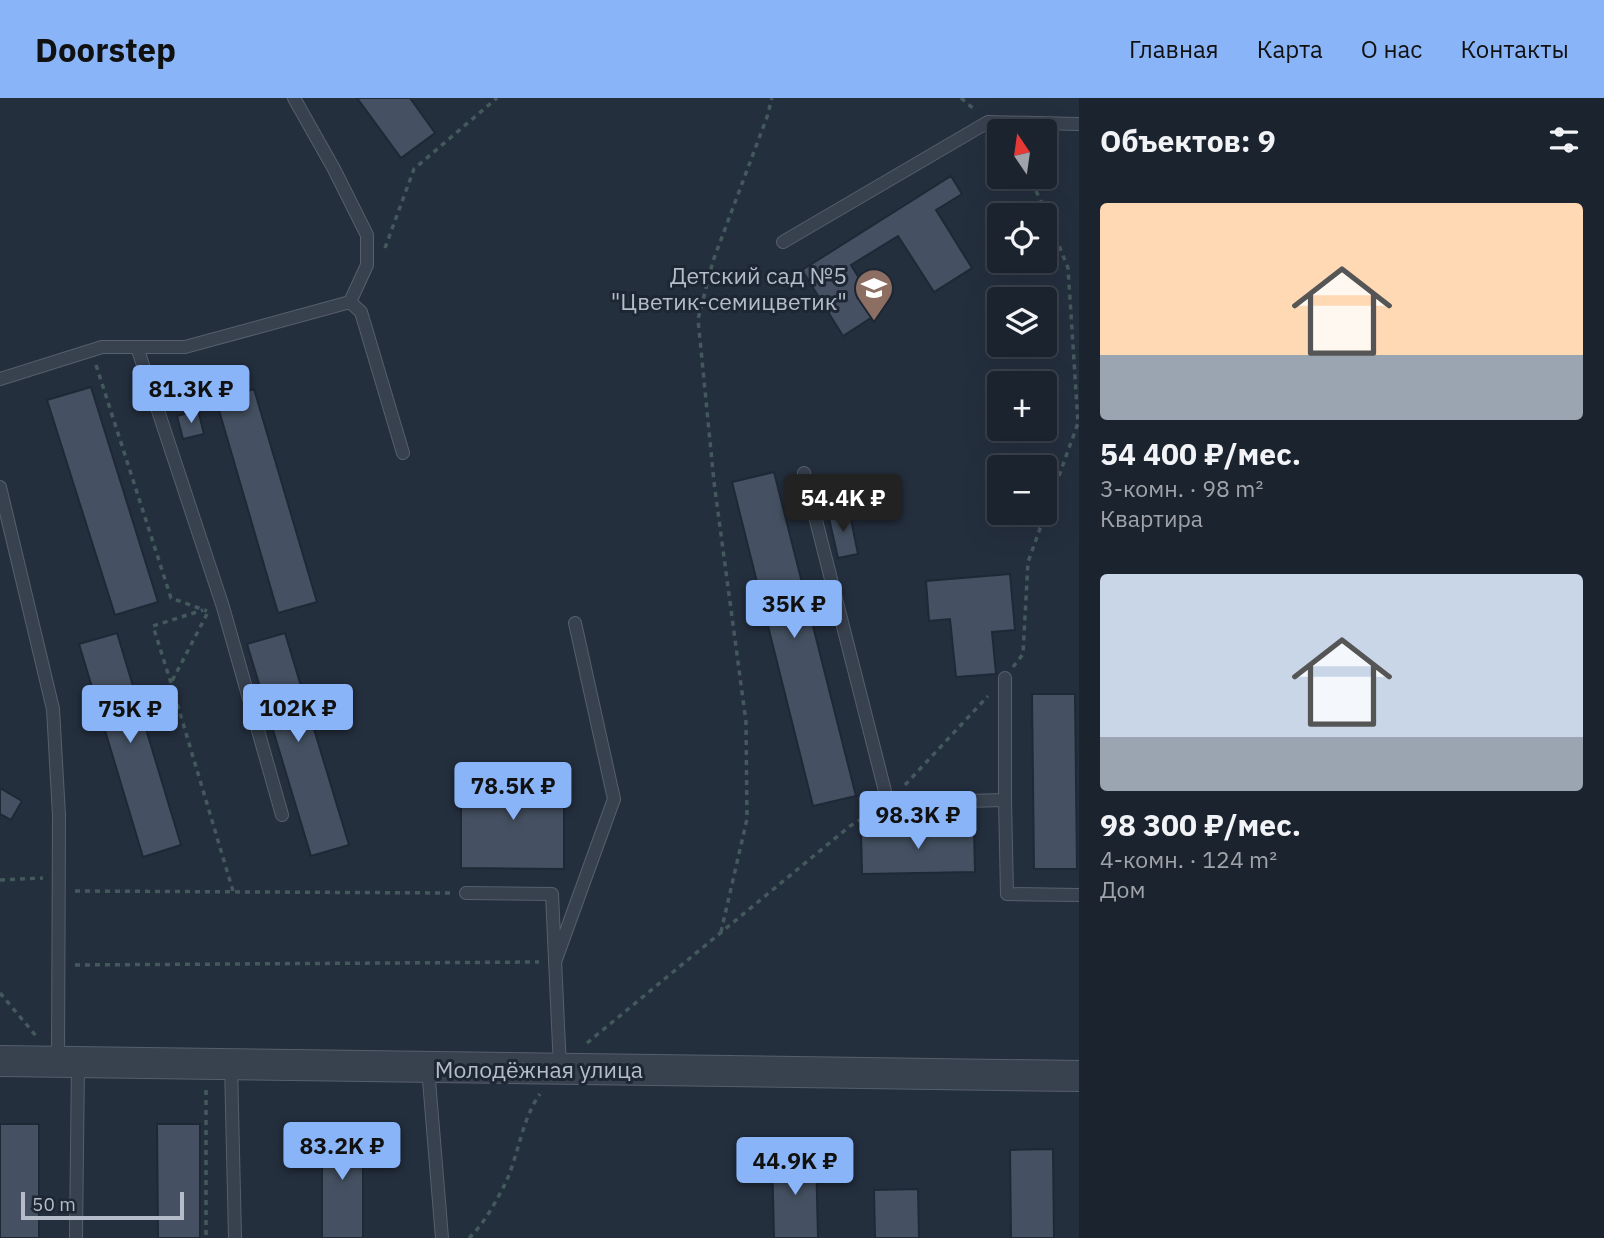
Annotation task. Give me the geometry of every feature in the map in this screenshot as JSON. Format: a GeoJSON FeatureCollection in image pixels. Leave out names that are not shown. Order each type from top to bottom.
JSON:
{"type":"FeatureCollection","features":[{"type":"Feature","properties":{"kind":"street","name":"Молодёжная улица"},"geometry":{"type":"LineString","coordinates":[[0,1061],[428,1068],[552,1077],[1079,1076]]}},
{"type":"Feature","properties":{"kind":"lane"},"geometry":{"type":"LineString","coordinates":[[294,98],[367,235],[367,265],[351,302]]}},
{"type":"Feature","properties":{"kind":"lane"},"geometry":{"type":"LineString","coordinates":[[783,242],[988,122],[1079,124]]}},
{"type":"Feature","properties":{"kind":"lane"},"geometry":{"type":"LineString","coordinates":[[0,379],[102,346],[185,348],[351,302]]}},
{"type":"Feature","properties":{"kind":"lane"},"geometry":{"type":"LineString","coordinates":[[351,302],[361,312],[403,453]]}},
{"type":"Feature","properties":{"kind":"lane"},"geometry":{"type":"LineString","coordinates":[[137,347],[223,607],[282,815]]}},
{"type":"Feature","properties":{"kind":"lane"},"geometry":{"type":"LineString","coordinates":[[804,473],[888,803],[1005,800]]}},
{"type":"Feature","properties":{"kind":"lane"},"geometry":{"type":"LineString","coordinates":[[0,487],[5,530],[53,709],[59,814],[58,965],[68,1062],[76,1238]]}},
{"type":"Feature","properties":{"kind":"lane"},"geometry":{"type":"LineString","coordinates":[[555,962],[614,799],[575,623]]}},
{"type":"Feature","properties":{"kind":"lane"},"geometry":{"type":"LineString","coordinates":[[1005,678],[1007,894],[1079,895]]}},
{"type":"Feature","properties":{"kind":"lane"},"geometry":{"type":"LineString","coordinates":[[466,893],[552,894],[555,962],[552,1077]]}},
{"type":"Feature","properties":{"kind":"lane"},"geometry":{"type":"LineString","coordinates":[[231,1065],[235,1238]]}},
{"type":"Feature","properties":{"kind":"lane"},"geometry":{"type":"LineString","coordinates":[[428,1068],[442,1238]]}},
{"type":"Feature","properties":{"kind":"path"},"geometry":{"type":"LineString","coordinates":[[385,247],[414,170],[497,98]]}},
{"type":"Feature","properties":{"kind":"path"},"geometry":{"type":"LineString","coordinates":[[721,934],[747,819],[746,722],[714,482],[698,319],[713,261],[772,98]]}},
{"type":"Feature","properties":{"kind":"path"},"geometry":{"type":"LineString","coordinates":[[469,1238],[506,1182],[532,1105],[552,1077],[626,1009],[850,826],[888,803],[1005,678],[1023,654],[1028,562],[1078,424],[1068,268],[1035,189]]}},
{"type":"Feature","properties":{"kind":"path"},"geometry":{"type":"LineString","coordinates":[[91,350],[172,598],[203,610],[223,607]]}},
{"type":"Feature","properties":{"kind":"path"},"geometry":{"type":"LineString","coordinates":[[203,610],[153,626],[233,891]]}},
{"type":"Feature","properties":{"kind":"path"},"geometry":{"type":"LineString","coordinates":[[171,683],[209,611]]}},
{"type":"Feature","properties":{"kind":"path"},"geometry":{"type":"LineString","coordinates":[[0,880],[233,891],[466,893]]}},
{"type":"Feature","properties":{"kind":"path"},"geometry":{"type":"LineString","coordinates":[[58,965],[555,962]]}},
{"type":"Feature","properties":{"kind":"path"},"geometry":{"type":"LineString","coordinates":[[0,993],[68,1062]]}},
{"type":"Feature","properties":{"kind":"path"},"geometry":{"type":"LineString","coordinates":[[206,1084],[206,1238]]}},
{"type":"Feature","properties":{"kind":"building"},"geometry":{"type":"Polygon","coordinates":[[[357,98],[410,98],[435,133],[401,158],[357,98]]]}},
{"type":"Feature","properties":{"kind":"building"},"geometry":{"type":"Polygon","coordinates":[[[951,176],[962,194],[936,210],[972,268],[934,292],[898,236],[851,265],[880,312],[843,336],[802,270],[951,176]]]}},
{"type":"Feature","properties":{"kind":"building"},"geometry":{"type":"Polygon","coordinates":[[[91,387],[158,602],[115,615],[47,400],[91,387]]]}},
{"type":"Feature","properties":{"kind":"building"},"geometry":{"type":"Polygon","coordinates":[[[254,389],[317,602],[278,613],[216,400],[254,389]]]}},
{"type":"Feature","properties":{"kind":"building"},"geometry":{"type":"Polygon","coordinates":[[[198,410],[204,434],[183,439],[177,416],[198,410]]]}},
{"type":"Feature","properties":{"kind":"building"},"geometry":{"type":"Polygon","coordinates":[[[774,472],[856,796],[813,806],[732,482],[774,472]]]}},
{"type":"Feature","properties":{"kind":"building"},"geometry":{"type":"Polygon","coordinates":[[[849,510],[858,554],[838,558],[828,514],[849,510]]]}},
{"type":"Feature","properties":{"kind":"building"},"geometry":{"type":"Polygon","coordinates":[[[1010,574],[1015,630],[992,632],[996,674],[956,677],[950,619],[929,621],[926,581],[1010,574]]]}},
{"type":"Feature","properties":{"kind":"building"},"geometry":{"type":"Polygon","coordinates":[[[117,633],[181,845],[143,857],[79,644],[117,633]]]}},
{"type":"Feature","properties":{"kind":"building"},"geometry":{"type":"Polygon","coordinates":[[[285,633],[349,845],[311,856],[247,644],[285,633]]]}},
{"type":"Feature","properties":{"kind":"building"},"geometry":{"type":"Polygon","coordinates":[[[1032,694],[1075,694],[1077,869],[1034,869],[1032,694]]]}},
{"type":"Feature","properties":{"kind":"building"},"geometry":{"type":"Polygon","coordinates":[[[461,775],[564,775],[564,869],[461,868],[461,775]]]}},
{"type":"Feature","properties":{"kind":"building"},"geometry":{"type":"Polygon","coordinates":[[[0,788],[22,801],[11,820],[0,814],[0,788]]]}},
{"type":"Feature","properties":{"kind":"building"},"geometry":{"type":"Polygon","coordinates":[[[974,827],[975,872],[862,874],[861,829],[974,827]]]}},
{"type":"Feature","properties":{"kind":"building"},"geometry":{"type":"Polygon","coordinates":[[[0,1124],[39,1124],[39,1238],[0,1238],[0,1124]]]}},
{"type":"Feature","properties":{"kind":"building"},"geometry":{"type":"Polygon","coordinates":[[[157,1124],[200,1124],[200,1238],[158,1238],[157,1124]]]}},
{"type":"Feature","properties":{"kind":"building"},"geometry":{"type":"Polygon","coordinates":[[[322,1126],[363,1126],[363,1238],[322,1238],[322,1126]]]}},
{"type":"Feature","properties":{"kind":"building"},"geometry":{"type":"Polygon","coordinates":[[[1053,1149],[1054,1238],[1011,1238],[1010,1150],[1053,1149]]]}},
{"type":"Feature","properties":{"kind":"building"},"geometry":{"type":"Polygon","coordinates":[[[816,1155],[818,1238],[774,1238],[772,1156],[816,1155]]]}},
{"type":"Feature","properties":{"kind":"building"},"geometry":{"type":"Polygon","coordinates":[[[918,1189],[919,1238],[875,1238],[874,1190],[918,1189]]]}},
{"type":"Feature","properties":{"kind":"place","name":"Детский сад №5 \"Цветик-семицветик\""},"geometry":{"type":"Point","coordinates":[874,322]}}]}
